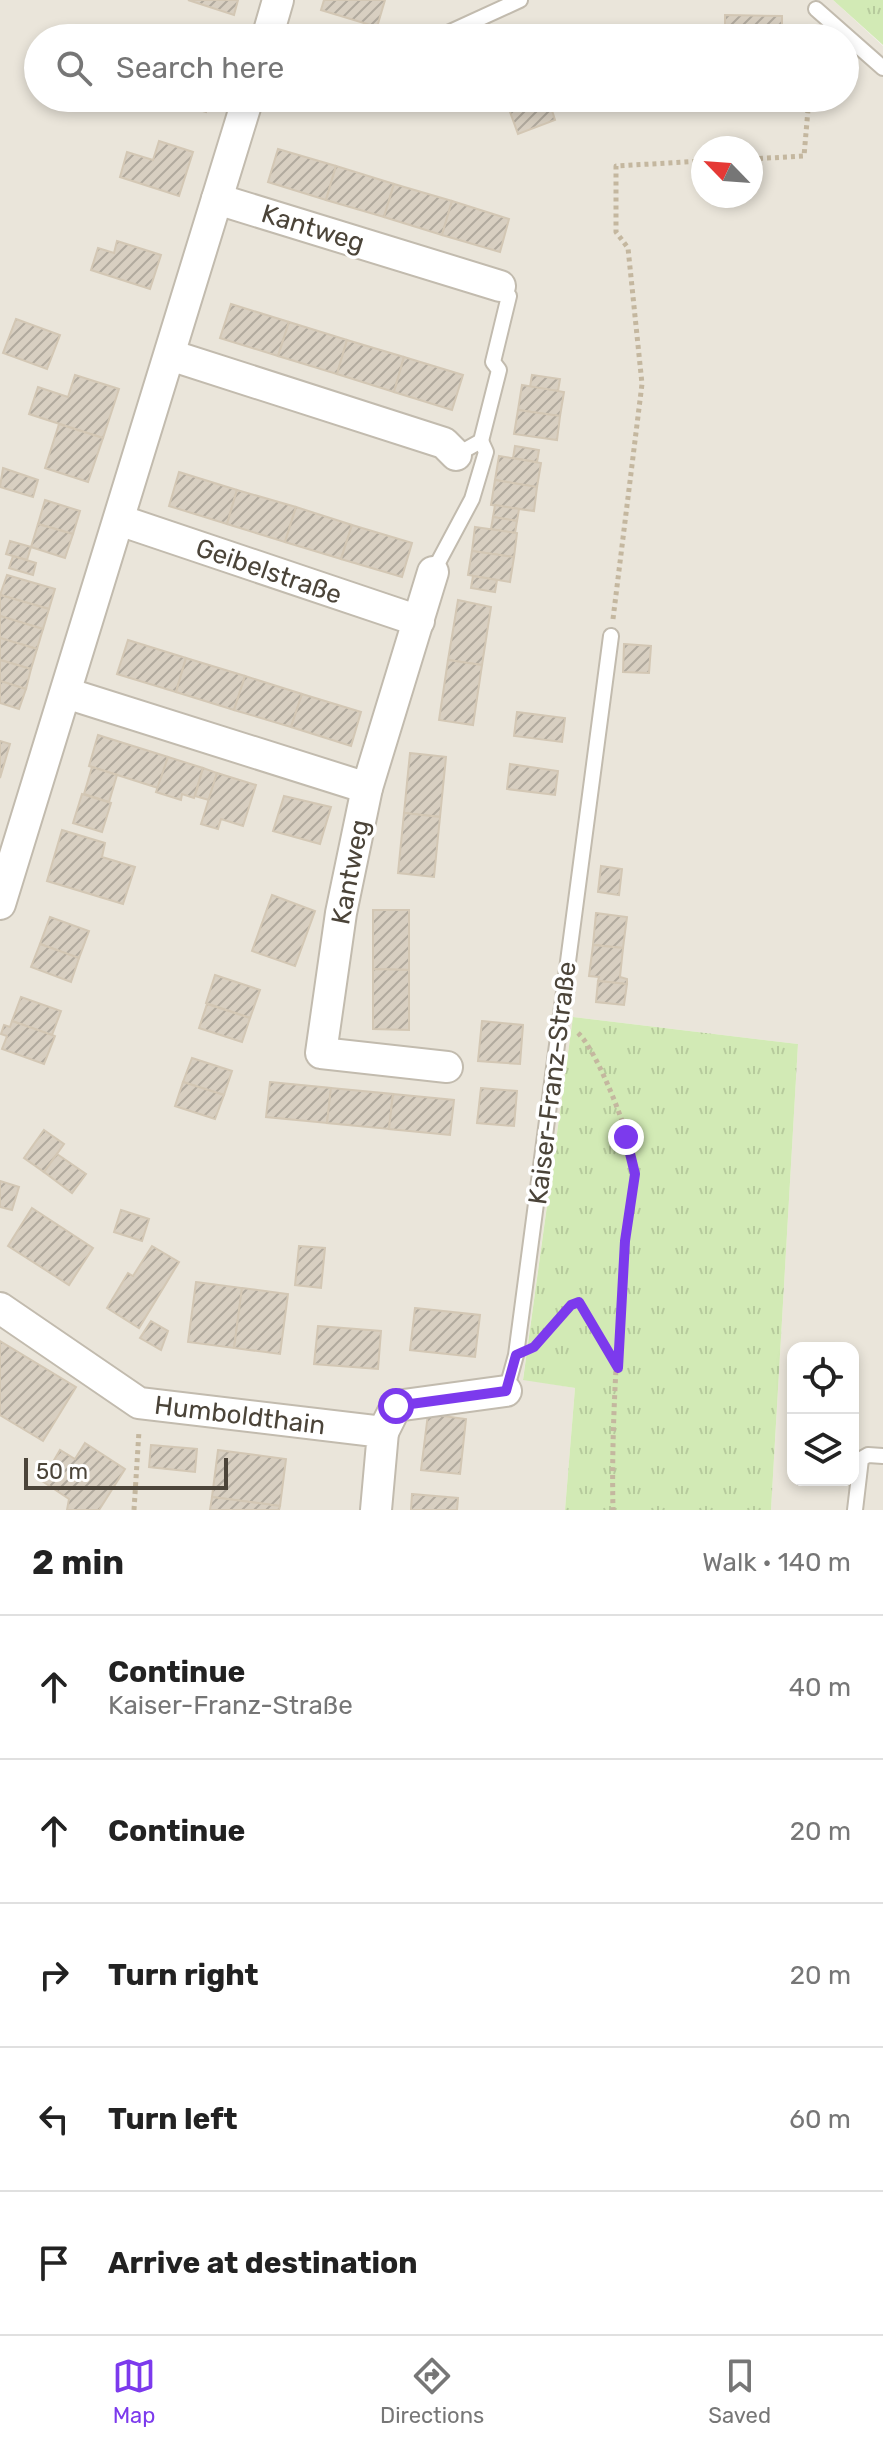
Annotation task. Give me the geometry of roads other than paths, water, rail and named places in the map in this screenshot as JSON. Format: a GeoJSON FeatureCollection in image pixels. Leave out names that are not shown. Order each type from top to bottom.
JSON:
{"type":"FeatureCollection","features":[{"type":"Feature","properties":{"kind":"street"},"geometry":{"type":"LineString","coordinates":[[271,24],[278,0]]}},
{"type":"Feature","properties":{"kind":"street"},"geometry":{"type":"LineString","coordinates":[[0,904],[244,112]]}},
{"type":"Feature","properties":{"kind":"street","name":"Kantweg"},"geometry":{"type":"LineString","coordinates":[[217,199],[500,286]]}},
{"type":"Feature","properties":{"kind":"street"},"geometry":{"type":"LineString","coordinates":[[170,355],[468,448]]}},
{"type":"Feature","properties":{"kind":"street","name":"Geibelstraße"},"geometry":{"type":"LineString","coordinates":[[119,520],[419,621]]}},
{"type":"Feature","properties":{"kind":"street","name":"Kantweg"},"geometry":{"type":"LineString","coordinates":[[433,572],[367,788],[341,913],[321,1053],[447,1067]]}},
{"type":"Feature","properties":{"kind":"street"},"geometry":{"type":"LineString","coordinates":[[66,693],[367,788]]}},
{"type":"Feature","properties":{"kind":"street","name":"Humboldthain"},"geometry":{"type":"LineString","coordinates":[[0,1308],[139,1403],[383,1432]]}},
{"type":"Feature","properties":{"kind":"street","name":"Kaiser-Franz-Straße"},"geometry":{"type":"LineString","coordinates":[[383,1432],[396,1406],[506,1391]]}},
{"type":"Feature","properties":{"kind":"street"},"geometry":{"type":"LineString","coordinates":[[376,1510],[383,1432]]}},
{"type":"Feature","properties":{"kind":"lane"},"geometry":{"type":"LineString","coordinates":[[468,24],[520,0]]}},
{"type":"Feature","properties":{"kind":"lane"},"geometry":{"type":"LineString","coordinates":[[816,9],[833,24]]}},
{"type":"Feature","properties":{"kind":"lane"},"geometry":{"type":"LineString","coordinates":[[859,47],[883,68]]}},
{"type":"Feature","properties":{"kind":"lane"},"geometry":{"type":"LineString","coordinates":[[433,572],[472,499],[486,452],[468,448],[499,370],[493,362],[509,296],[500,286]]}},
{"type":"Feature","properties":{"kind":"lane","name":"Kaiser-Franz-Straße"},"geometry":{"type":"LineString","coordinates":[[506,1391],[516,1355],[611,636]]}},
{"type":"Feature","properties":{"kind":"lane"},"geometry":{"type":"LineString","coordinates":[[855,1510],[861,1459],[868,1455],[883,1456]]}}]}
